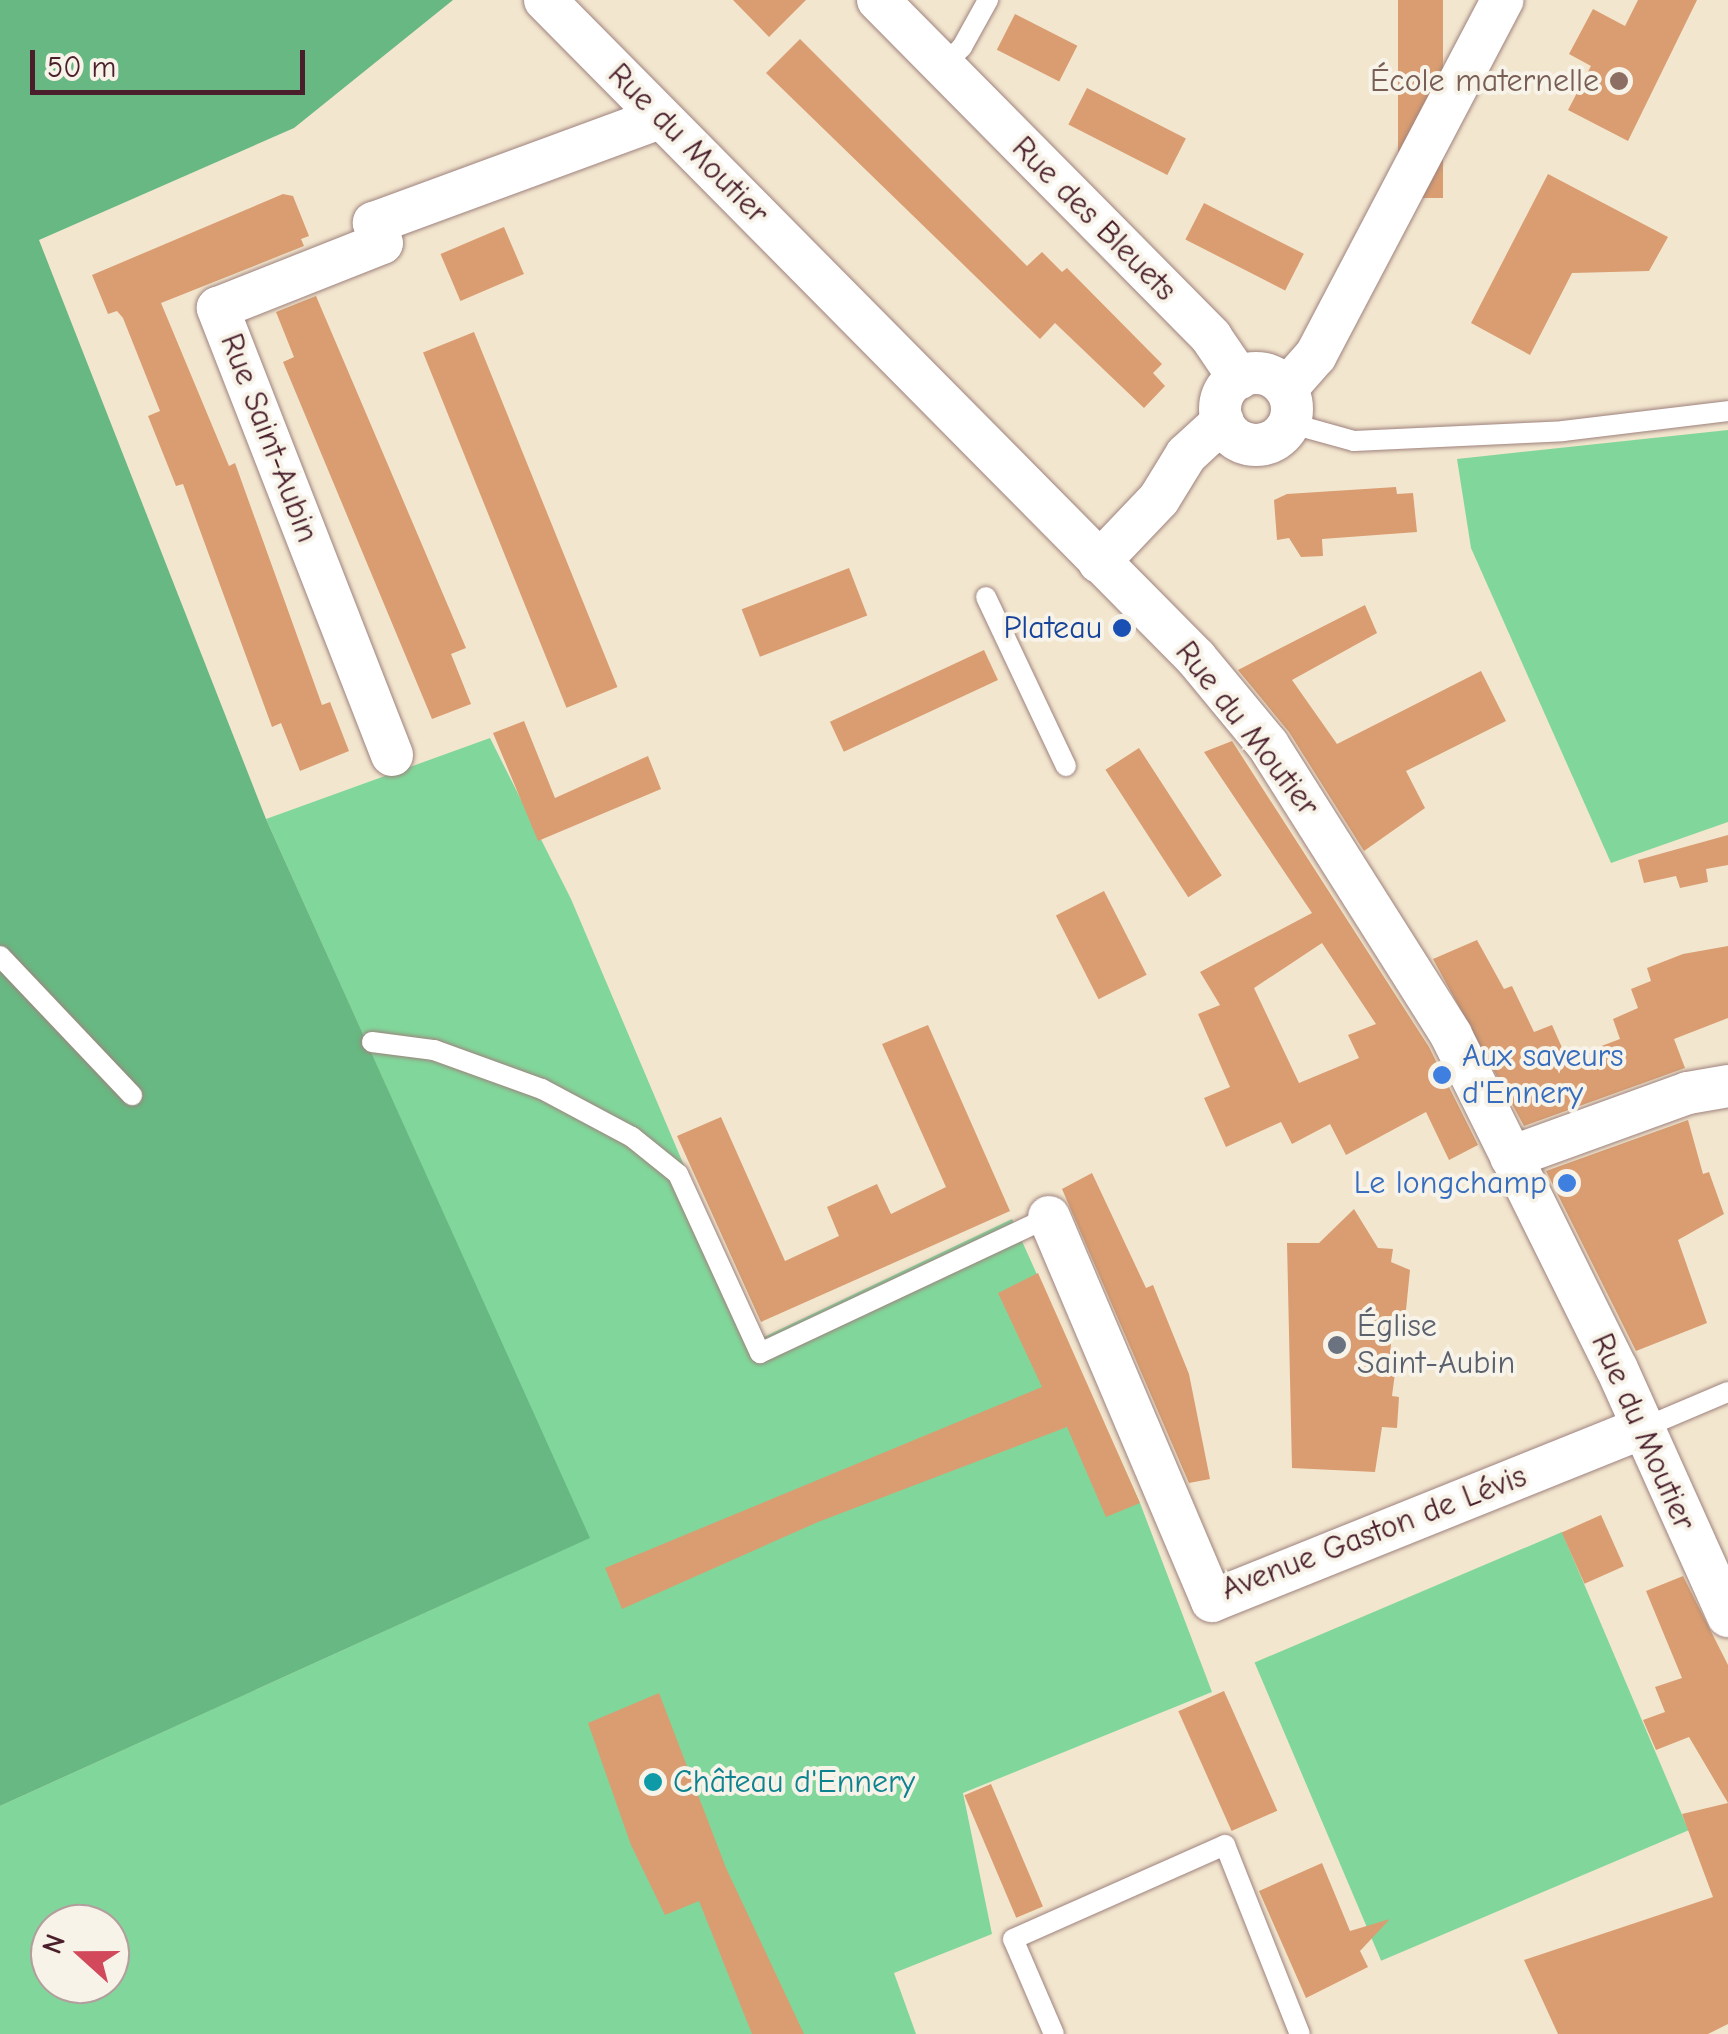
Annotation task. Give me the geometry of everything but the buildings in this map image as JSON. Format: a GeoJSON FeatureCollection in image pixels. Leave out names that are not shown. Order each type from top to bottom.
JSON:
{"type":"FeatureCollection","features":[{"type":"Feature","properties":{"kind":"street","name":"Rue du Moutier"},"geometry":{"type":"LineString","coordinates":[[545,0],[1196,658],[1308,801],[1451,1034],[1643,1428],[1728,1616]]}},
{"type":"Feature","properties":{"kind":"street","name":"Rue des Bleuets"},"geometry":{"type":"LineString","coordinates":[[878,0],[1212,338],[1239,378]]}},
{"type":"Feature","properties":{"kind":"street"},"geometry":{"type":"LineString","coordinates":[[1288,406],[1262,374],[1239,378],[1225,391],[1223,421],[1235,438],[1251,444],[1276,439],[1288,406],[1502,0]]}},
{"type":"Feature","properties":{"kind":"street","name":"Rue Saint-Aubin"},"geometry":{"type":"LineString","coordinates":[[392,755],[218,308],[382,243],[374,223],[660,118]]}},
{"type":"Feature","properties":{"kind":"street"},"geometry":{"type":"LineString","coordinates":[[1099,562],[1158,499],[1186,455],[1223,421]]}},
{"type":"Feature","properties":{"kind":"street"},"geometry":{"type":"LineString","coordinates":[[1511,1157],[1688,1093],[1728,1086]]}},
{"type":"Feature","properties":{"kind":"street","name":"Avenue Gaston de Lévis"},"geometry":{"type":"LineString","coordinates":[[1049,1217],[1212,1600],[1643,1428]]}},
{"type":"Feature","properties":{"kind":"lane"},"geometry":{"type":"LineString","coordinates":[[943,66],[962,47],[988,0]]}},
{"type":"Feature","properties":{"kind":"lane"},"geometry":{"type":"LineString","coordinates":[[1288,406],[1354,441],[1563,432],[1728,411]]}},
{"type":"Feature","properties":{"kind":"lane"},"geometry":{"type":"LineString","coordinates":[[986,597],[1066,766]]}},
{"type":"Feature","properties":{"kind":"lane"},"geometry":{"type":"LineString","coordinates":[[0,956],[132,1095]]}},
{"type":"Feature","properties":{"kind":"lane"},"geometry":{"type":"LineString","coordinates":[[372,1042],[434,1050],[542,1089],[648,1149],[678,1174],[760,1353],[1049,1217]]}},
{"type":"Feature","properties":{"kind":"lane"},"geometry":{"type":"LineString","coordinates":[[1643,1428],[1728,1392]]}},
{"type":"Feature","properties":{"kind":"lane"},"geometry":{"type":"LineString","coordinates":[[1054,2034],[1013,1940],[1226,1846],[1300,2034]]}},
{"type":"Feature","properties":{"kind":"green space"},"geometry":{"type":"Polygon","coordinates":[[[0,0],[453,0],[294,128],[39,240],[266,819],[590,1538],[0,1806],[0,0]]]}},
{"type":"Feature","properties":{"kind":"green space"},"geometry":{"type":"Polygon","coordinates":[[[1728,430],[1728,822],[1611,863],[1471,548],[1457,459],[1728,430]]]}},
{"type":"Feature","properties":{"kind":"green space"},"geometry":{"type":"Polygon","coordinates":[[[490,738],[571,899],[758,1340],[1012,1219],[1140,1503],[1212,1692],[963,1793],[992,1934],[894,1973],[916,2034],[0,2034],[0,1806],[589,1538],[266,819],[490,738]]]}},
{"type":"Feature","properties":{"kind":"green space"},"geometry":{"type":"Polygon","coordinates":[[[1562,1532],[1689,1830],[1381,1961],[1255,1663],[1562,1532]]]}},
{"type":"Feature","properties":{"kind":"place","name":"École maternelle"},"geometry":{"type":"Point","coordinates":[1619,81]}},
{"type":"Feature","properties":{"kind":"place","name":"Plateau"},"geometry":{"type":"Point","coordinates":[1122,628]}},
{"type":"Feature","properties":{"kind":"place","name":"Aux saveurs d'Ennery"},"geometry":{"type":"Point","coordinates":[1442,1075]}},
{"type":"Feature","properties":{"kind":"place","name":"Le longchamp"},"geometry":{"type":"Point","coordinates":[1567,1183]}},
{"type":"Feature","properties":{"kind":"place","name":"Église Saint-Aubin"},"geometry":{"type":"Point","coordinates":[1337,1345]}},
{"type":"Feature","properties":{"kind":"place","name":"Château d'Ennery"},"geometry":{"type":"Point","coordinates":[653,1782]}}]}
